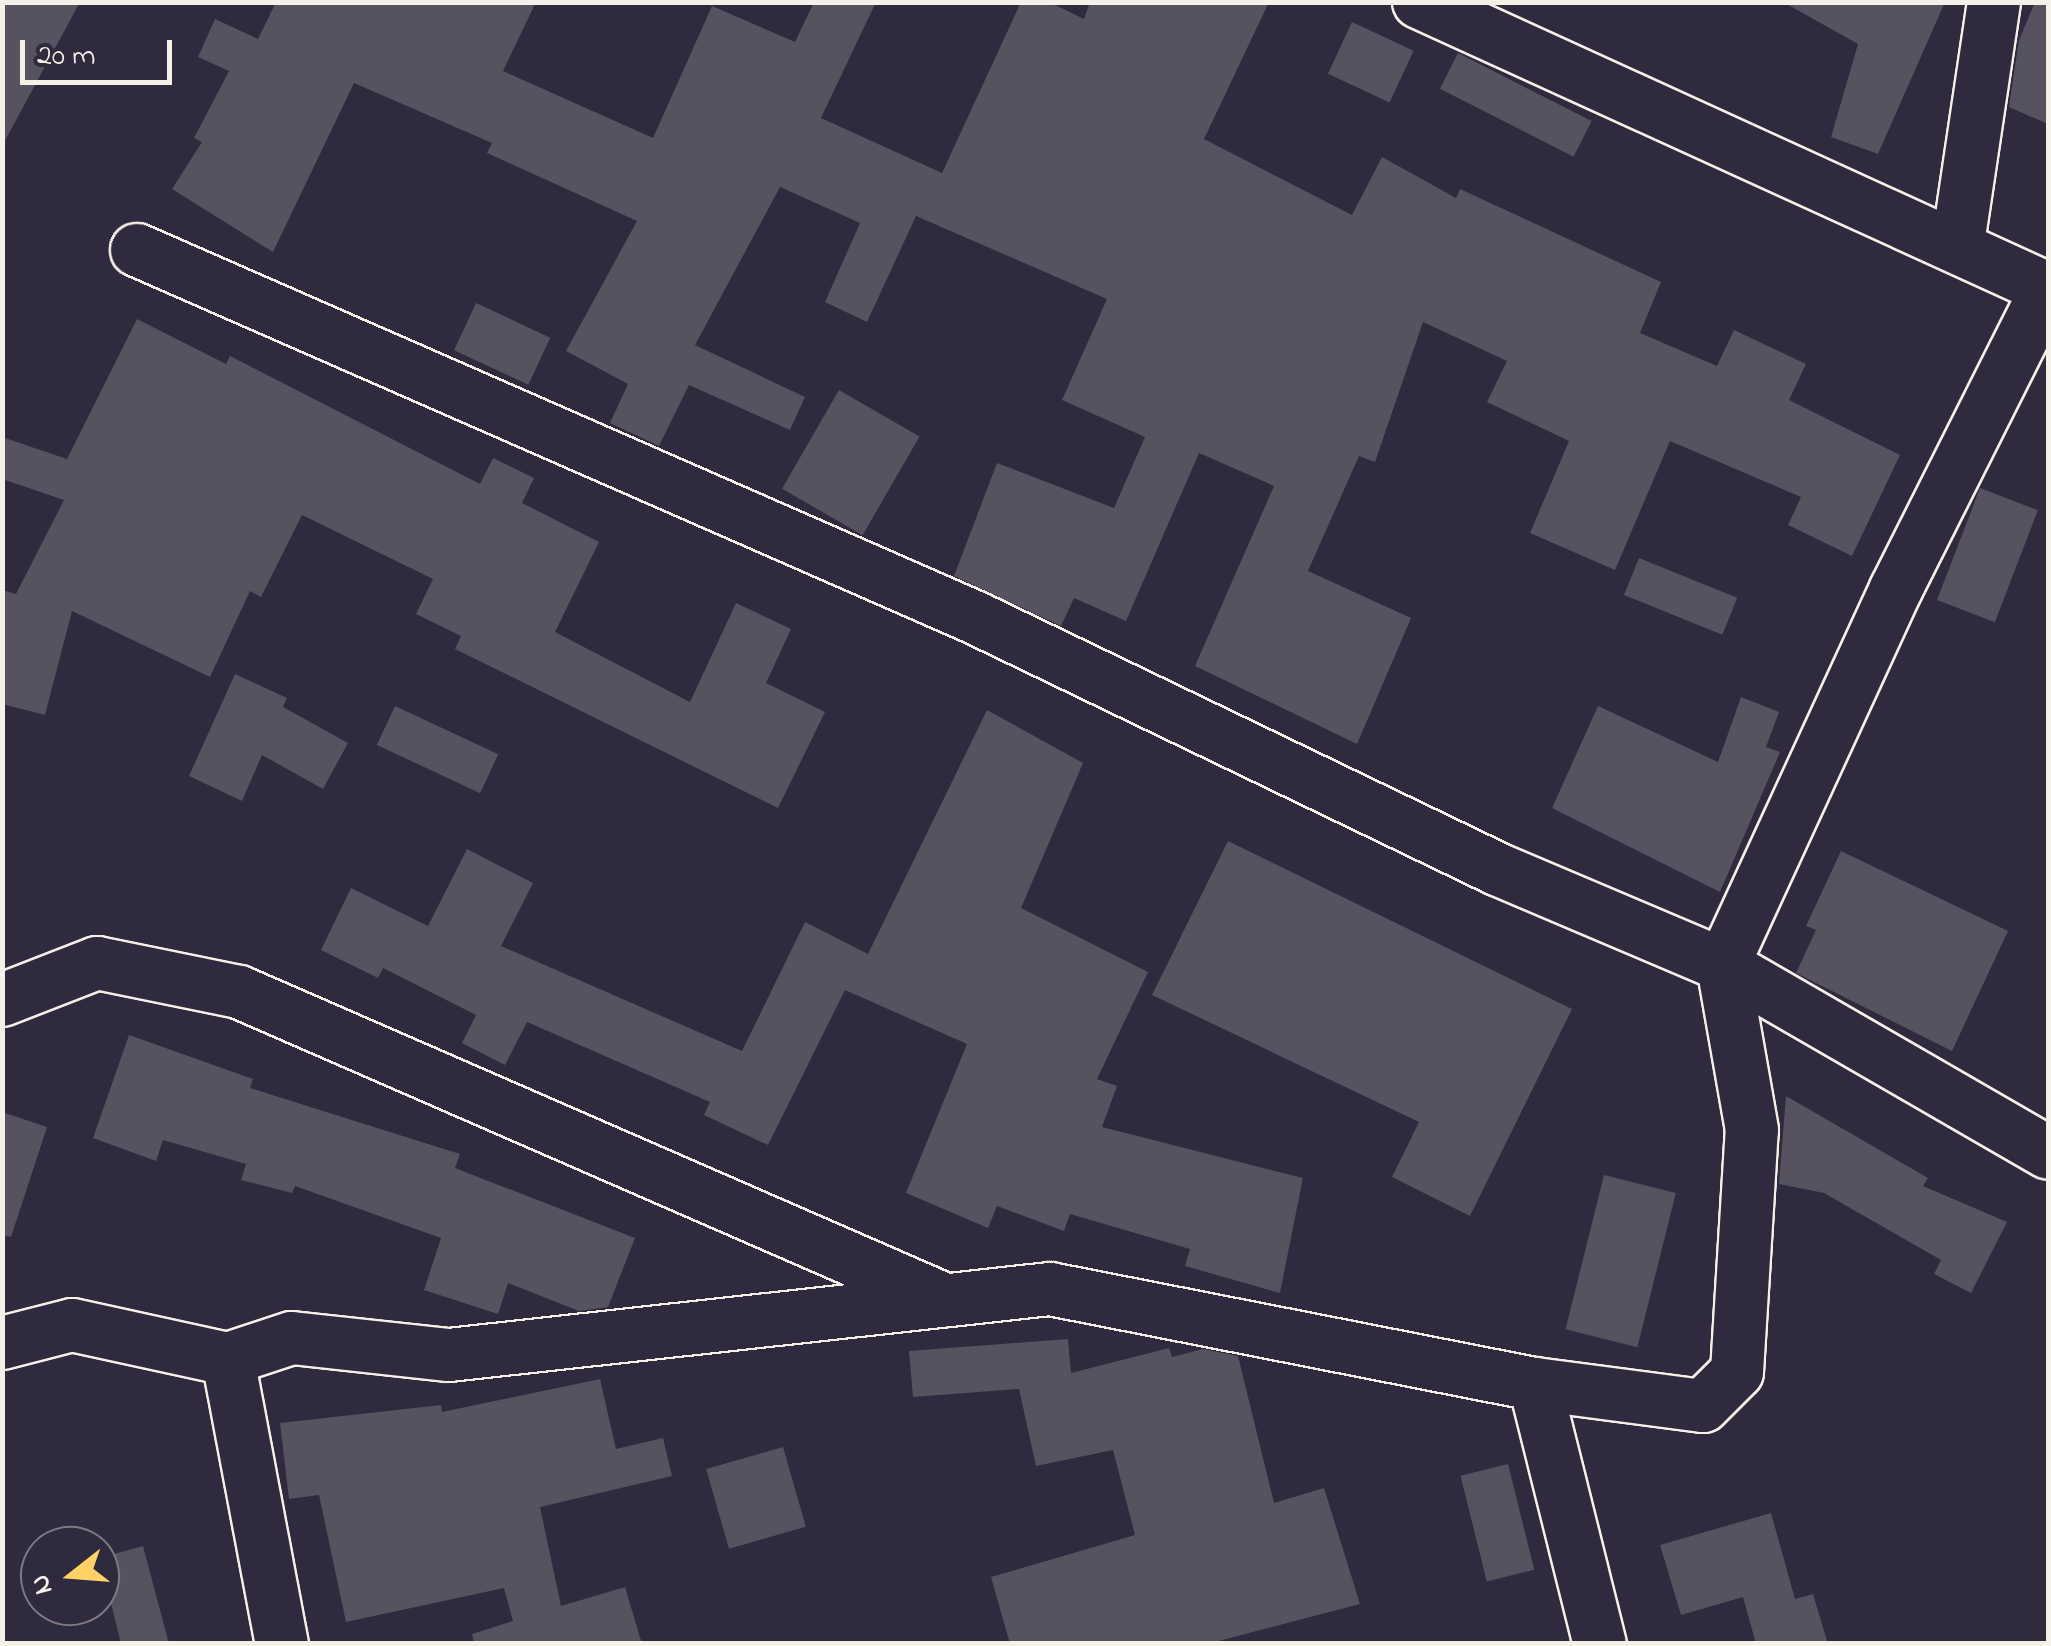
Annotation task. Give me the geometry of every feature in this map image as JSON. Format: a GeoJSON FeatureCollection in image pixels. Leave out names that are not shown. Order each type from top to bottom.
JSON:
{"type":"FeatureCollection","features":[{"type":"Feature","properties":{"kind":"street"},"geometry":{"type":"LineString","coordinates":[[2,1343],[72,1325],[228,1358],[292,1338],[449,1355],[1050,1289],[1534,1384],[1703,1406],[1737,1372],[1752,1130],[1723,966],[1896,589],[2048,289],[1958,242],[1419,2]]}},
{"type":"Feature","properties":{"kind":"street"},"geometry":{"type":"LineString","coordinates":[[1958,242],[1994,2]]}},
{"type":"Feature","properties":{"kind":"street"},"geometry":{"type":"LineString","coordinates":[[137,250],[976,618],[1497,869],[1723,966],[2048,1152]]}},
{"type":"Feature","properties":{"kind":"street"},"geometry":{"type":"LineString","coordinates":[[2,1000],[97,963],[239,992],[946,1300]]}},
{"type":"Feature","properties":{"kind":"street"},"geometry":{"type":"LineString","coordinates":[[228,1358],[282,1644]]}},
{"type":"Feature","properties":{"kind":"street"},"geometry":{"type":"LineString","coordinates":[[1534,1384],[1600,1644]]}},
{"type":"Feature","properties":{"kind":"building"},"geometry":{"type":"Polygon","coordinates":[[[2,2],[80,2],[2,146],[2,2]]]}},
{"type":"Feature","properties":{"kind":"building"},"geometry":{"type":"Polygon","coordinates":[[[276,2],[536,2],[503,71],[653,138],[712,6],[795,42],[814,2],[876,2],[821,118],[942,173],[1021,2],[1049,2],[1084,19],[1090,2],[1269,2],[1204,139],[1352,215],[1382,157],[1456,198],[1460,189],[1661,282],[1640,333],[1717,366],[1734,330],[1806,364],[1789,400],[1900,455],[1852,556],[1788,525],[1801,497],[1670,441],[1615,570],[1530,533],[1569,441],[1487,402],[1507,361],[1423,322],[1375,462],[1359,456],[1308,571],[1411,618],[1357,744],[1195,666],[1274,486],[1199,453],[1126,621],[1074,598],[1061,626],[954,576],[997,463],[1114,508],[1145,437],[1062,400],[1107,299],[916,216],[867,322],[825,302],[860,223],[780,187],[695,345],[805,397],[790,430],[689,385],[659,446],[610,423],[628,384],[566,351],[637,221],[487,153],[492,143],[354,83],[273,252],[172,189],[202,142],[194,138],[229,71],[198,57],[215,19],[258,39],[276,2]]]}},
{"type":"Feature","properties":{"kind":"building"},"geometry":{"type":"Polygon","coordinates":[[[1783,2],[1945,2],[1878,154],[1831,137],[1858,44],[1783,2]]]}},
{"type":"Feature","properties":{"kind":"building"},"geometry":{"type":"Polygon","coordinates":[[[2035,2],[2048,2],[2048,124],[2009,107],[2019,40],[2035,2]]]}},
{"type":"Feature","properties":{"kind":"building"},"geometry":{"type":"Polygon","coordinates":[[[1352,22],[1414,51],[1390,102],[1328,74],[1352,22]]]}},
{"type":"Feature","properties":{"kind":"building"},"geometry":{"type":"Polygon","coordinates":[[[1458,53],[1592,121],[1573,157],[1440,89],[1458,53]]]}},
{"type":"Feature","properties":{"kind":"building"},"geometry":{"type":"Polygon","coordinates":[[[476,303],[550,338],[528,385],[454,350],[476,303]]]}},
{"type":"Feature","properties":{"kind":"building"},"geometry":{"type":"Polygon","coordinates":[[[137,319],[226,364],[230,356],[480,484],[493,458],[534,478],[522,503],[599,542],[555,632],[690,702],[736,603],[791,629],[766,683],[825,712],[778,808],[455,649],[461,636],[416,614],[433,579],[302,515],[261,597],[250,591],[210,677],[72,611],[45,715],[2,704],[2,590],[16,594],[64,500],[2,479],[2,437],[67,459],[137,319]]]}},
{"type":"Feature","properties":{"kind":"building"},"geometry":{"type":"Polygon","coordinates":[[[839,390],[920,436],[863,535],[782,489],[839,390]]]}},
{"type":"Feature","properties":{"kind":"building"},"geometry":{"type":"Polygon","coordinates":[[[1980,488],[2038,510],[1995,622],[1937,600],[1980,488]]]}},
{"type":"Feature","properties":{"kind":"building"},"geometry":{"type":"Polygon","coordinates":[[[1639,558],[1737,598],[1722,635],[1624,595],[1639,558]]]}},
{"type":"Feature","properties":{"kind":"building"},"geometry":{"type":"Polygon","coordinates":[[[235,674],[287,698],[283,707],[348,743],[323,789],[262,755],[242,801],[189,776],[235,674]]]}},
{"type":"Feature","properties":{"kind":"building"},"geometry":{"type":"Polygon","coordinates":[[[1741,697],[1779,712],[1766,747],[1780,752],[1720,892],[1552,808],[1598,706],[1718,762],[1741,697]]]}},
{"type":"Feature","properties":{"kind":"building"},"geometry":{"type":"Polygon","coordinates":[[[395,706],[498,754],[480,793],[377,745],[395,706]]]}},
{"type":"Feature","properties":{"kind":"building"},"geometry":{"type":"Polygon","coordinates":[[[987,710],[1083,763],[1021,908],[1148,972],[1097,1079],[1117,1086],[1102,1127],[1303,1178],[1280,1293],[1185,1266],[1190,1249],[1070,1214],[1064,1231],[997,1206],[988,1228],[906,1193],[967,1044],[845,990],[768,1145],[704,1115],[710,1102],[527,1022],[505,1065],[462,1043],[476,1015],[383,968],[378,978],[321,950],[351,888],[428,926],[467,849],[533,883],[501,946],[742,1051],[805,922],[868,954],[987,710]]]}},
{"type":"Feature","properties":{"kind":"building"},"geometry":{"type":"Polygon","coordinates":[[[1228,841],[1572,1009],[1470,1216],[1392,1177],[1419,1122],[1152,995],[1228,841]]]}},
{"type":"Feature","properties":{"kind":"building"},"geometry":{"type":"Polygon","coordinates":[[[1841,851],[2008,931],[1952,1051],[1796,973],[1816,930],[1806,926],[1841,851]]]}},
{"type":"Feature","properties":{"kind":"building"},"geometry":{"type":"Polygon","coordinates":[[[129,1035],[253,1079],[250,1088],[460,1154],[455,1168],[635,1238],[608,1307],[579,1311],[508,1283],[498,1314],[424,1290],[441,1238],[295,1186],[292,1193],[241,1180],[246,1164],[163,1140],[156,1161],[93,1138],[129,1035]]]}},
{"type":"Feature","properties":{"kind":"building"},"geometry":{"type":"Polygon","coordinates":[[[1786,1096],[1928,1178],[1923,1186],[2007,1222],[1971,1293],[1934,1274],[1941,1260],[1824,1193],[1779,1184],[1786,1096]]]}},
{"type":"Feature","properties":{"kind":"building"},"geometry":{"type":"Polygon","coordinates":[[[2,1112],[47,1127],[11,1237],[2,1235],[2,1112]]]}},
{"type":"Feature","properties":{"kind":"building"},"geometry":{"type":"Polygon","coordinates":[[[1604,1175],[1676,1193],[1637,1347],[1566,1329],[1604,1175]]]}},
{"type":"Feature","properties":{"kind":"building"},"geometry":{"type":"Polygon","coordinates":[[[1068,1339],[1071,1373],[1169,1348],[1172,1357],[1203,1349],[1238,1356],[1274,1503],[1324,1488],[1360,1604],[1207,1644],[1010,1644],[991,1577],[1135,1535],[1113,1450],[1036,1466],[1019,1389],[913,1397],[909,1351],[1068,1339]]]}},
{"type":"Feature","properties":{"kind":"building"},"geometry":{"type":"Polygon","coordinates":[[[600,1379],[616,1449],[663,1438],[672,1476],[540,1507],[561,1606],[625,1587],[642,1644],[474,1644],[472,1634],[513,1621],[504,1588],[346,1622],[319,1495],[289,1499],[280,1423],[441,1405],[442,1412],[600,1379]]]}},
{"type":"Feature","properties":{"kind":"building"},"geometry":{"type":"Polygon","coordinates":[[[783,1447],[806,1527],[729,1549],[706,1469],[783,1447]]]}},
{"type":"Feature","properties":{"kind":"building"},"geometry":{"type":"Polygon","coordinates":[[[1508,1464],[1534,1570],[1487,1582],[1460,1476],[1508,1464]]]}},
{"type":"Feature","properties":{"kind":"building"},"geometry":{"type":"Polygon","coordinates":[[[1771,1513],[1795,1599],[1813,1594],[1828,1644],[1756,1644],[1743,1597],[1681,1615],[1660,1545],[1771,1513]]]}},
{"type":"Feature","properties":{"kind":"building"},"geometry":{"type":"Polygon","coordinates":[[[143,1546],[169,1644],[121,1644],[117,1626],[120,1626],[120,1552],[143,1546]]]}}]}
